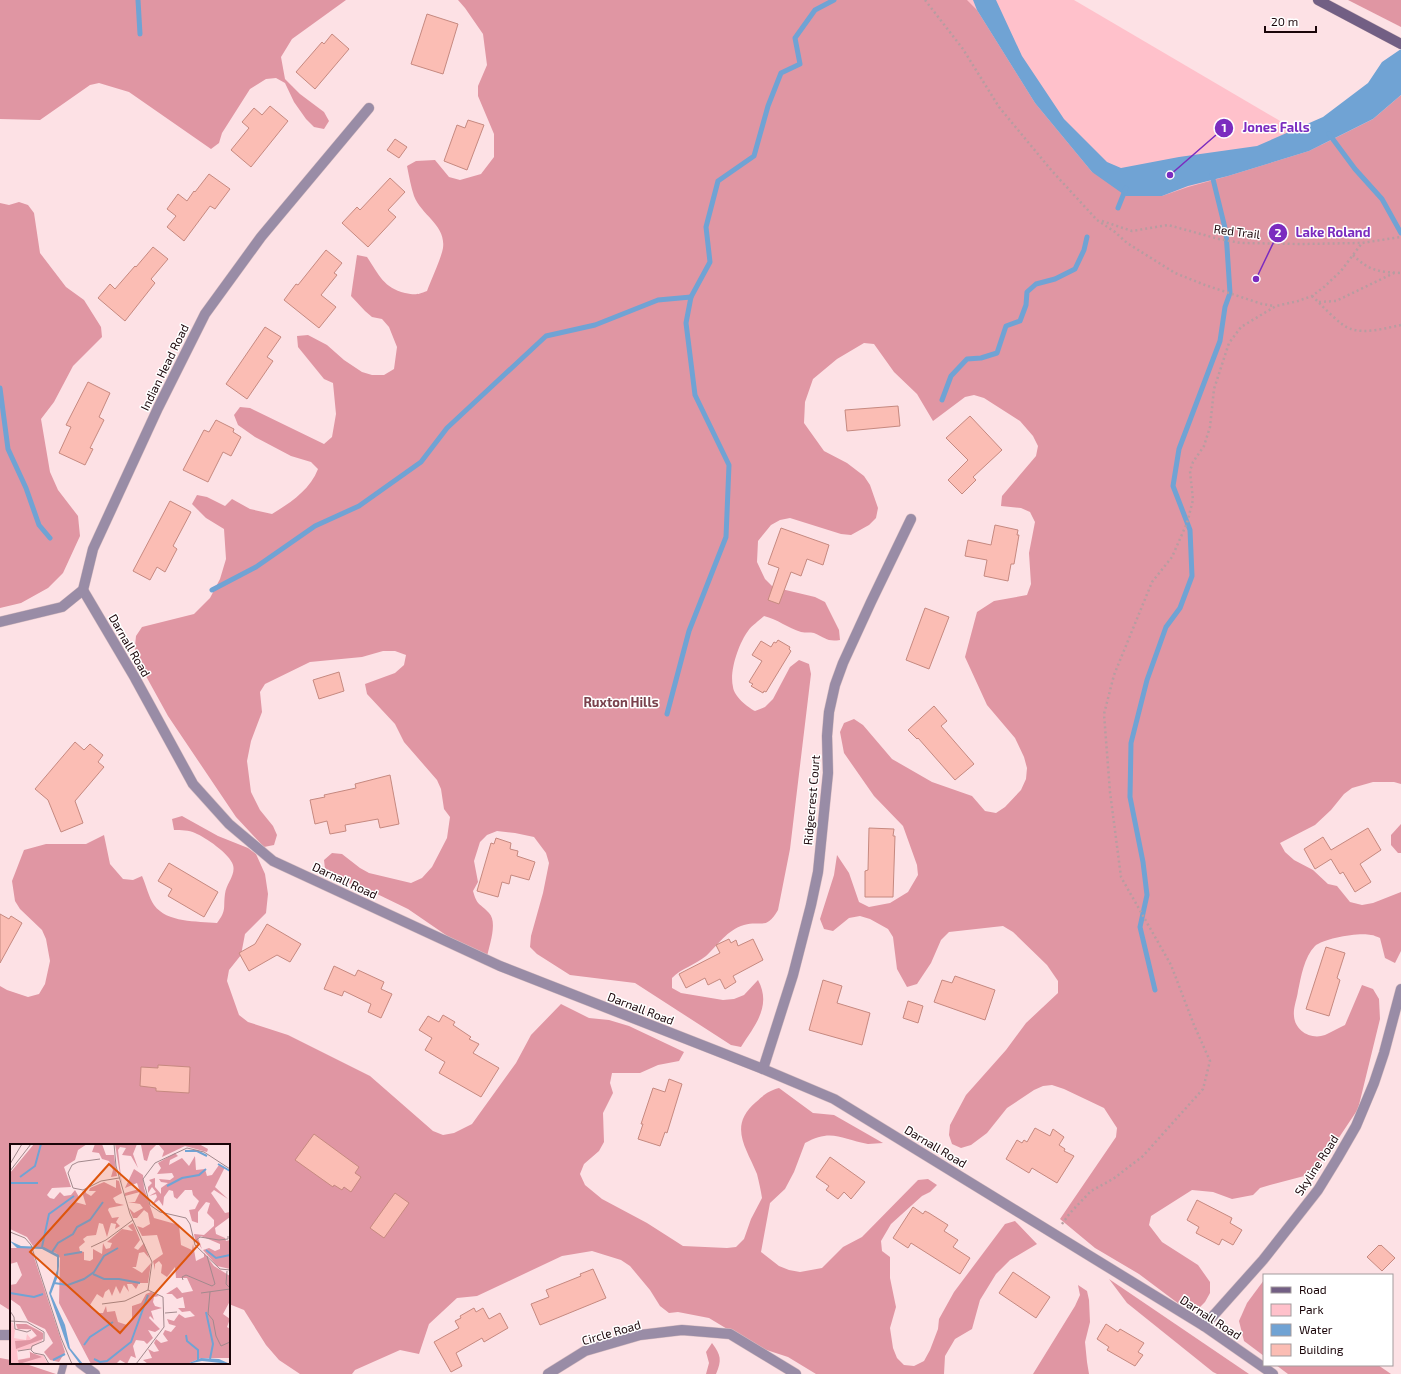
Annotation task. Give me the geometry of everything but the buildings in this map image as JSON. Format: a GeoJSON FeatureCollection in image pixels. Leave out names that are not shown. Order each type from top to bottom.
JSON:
{"type":"FeatureCollection","features":[{"type":"Feature","properties":{"kind":"main road"},"geometry":{"type":"LineString","coordinates":[[1318,0],[1397,42]]}},
{"type":"Feature","properties":{"kind":"street","name":"Indian Head Road"},"geometry":{"type":"LineString","coordinates":[[83,590],[93,549],[158,408],[205,314],[261,237],[369,108]]}},
{"type":"Feature","properties":{"kind":"street","name":"Ridgecrest Court"},"geometry":{"type":"LineString","coordinates":[[763,1069],[793,975],[813,899],[818,872],[828,773],[827,736],[829,712],[835,685],[843,663],[911,519]]}},
{"type":"Feature","properties":{"kind":"street"},"geometry":{"type":"LineString","coordinates":[[0,622],[62,607],[83,590]]}},
{"type":"Feature","properties":{"kind":"street","name":"Darnall Road"},"geometry":{"type":"LineString","coordinates":[[83,590],[135,678],[193,784],[229,824],[273,861],[500,966],[763,1069],[834,1100],[1204,1326],[1273,1374]]}},
{"type":"Feature","properties":{"kind":"street","name":"Skyline Road"},"geometry":{"type":"LineString","coordinates":[[1204,1326],[1263,1260],[1318,1190],[1356,1126],[1374,1083],[1384,1053],[1401,989]]}},
{"type":"Feature","properties":{"kind":"street","name":"Circle Road"},"geometry":{"type":"LineString","coordinates":[[548,1374],[585,1351],[640,1335],[682,1330],[730,1334],[796,1374]]}},
{"type":"Feature","properties":{"kind":"street"},"geometry":{"type":"LineString","coordinates":[[0,1336],[10,1334]]}},
{"type":"Feature","properties":{"kind":"street"},"geometry":{"type":"LineString","coordinates":[[81,1364],[95,1374]]}},
{"type":"Feature","properties":{"kind":"lane"},"geometry":{"type":"LineString","coordinates":[[61,1374],[64,1364]]}},
{"type":"Feature","properties":{"kind":"path"},"geometry":{"type":"LineString","coordinates":[[925,0],[964,48],[999,107],[1052,171],[1097,220],[1115,232],[1127,243],[1174,273],[1262,304],[1276,306]]}},
{"type":"Feature","properties":{"kind":"path","name":"Red Trail"},"geometry":{"type":"LineString","coordinates":[[1097,220],[1132,231],[1168,226],[1241,243],[1362,243],[1401,237]]}},
{"type":"Feature","properties":{"kind":"path"},"geometry":{"type":"LineString","coordinates":[[1056,1235],[1070,1213],[1090,1191],[1113,1178],[1143,1156],[1203,1089],[1210,1061],[1194,1025],[1171,965],[1121,877],[1110,792],[1104,714],[1114,675],[1152,582],[1172,557],[1187,523],[1193,500],[1190,471],[1193,462],[1204,446],[1210,426],[1214,389],[1229,343],[1241,327],[1276,306],[1312,296],[1324,287],[1341,271],[1362,243]]}},
{"type":"Feature","properties":{"kind":"path"},"geometry":{"type":"LineString","coordinates":[[1352,255],[1363,265],[1384,273],[1401,273]]}},
{"type":"Feature","properties":{"kind":"path"},"geometry":{"type":"LineString","coordinates":[[1318,302],[1336,301],[1394,273]]}},
{"type":"Feature","properties":{"kind":"path"},"geometry":{"type":"LineString","coordinates":[[1312,296],[1336,319],[1350,329],[1372,330],[1401,325]]}},
{"type":"Feature","properties":{"kind":"green space"},"geometry":{"type":"Polygon","coordinates":[[[746,0],[1074,0],[1401,192],[1199,307],[746,0]]]}},
{"type":"Feature","properties":{"kind":"shaded area"},"geometry":{"type":"Polygon","coordinates":[[[0,0],[346,0],[292,39],[281,57],[285,79],[300,94],[324,112],[329,121],[324,129],[314,127],[306,119],[294,102],[285,83],[276,78],[266,79],[250,89],[222,133],[219,143],[211,149],[129,92],[99,83],[90,85],[40,120],[0,119],[0,0]]]}},
{"type":"Feature","properties":{"kind":"shaded area"},"geometry":{"type":"Polygon","coordinates":[[[458,0],[967,0],[977,10],[1035,103],[1092,172],[1162,196],[1309,151],[1373,119],[1401,95],[1401,784],[1394,782],[1373,782],[1352,788],[1344,794],[1331,810],[1315,825],[1280,843],[1285,852],[1294,860],[1313,870],[1328,884],[1337,886],[1350,902],[1362,905],[1373,903],[1401,892],[1401,951],[1395,963],[1385,958],[1380,938],[1373,935],[1359,934],[1326,940],[1315,946],[1308,956],[1302,974],[1294,1010],[1295,1021],[1301,1030],[1309,1035],[1320,1036],[1345,1025],[1362,985],[1373,989],[1379,999],[1380,1019],[1358,1109],[1330,1151],[1308,1175],[1260,1188],[1253,1195],[1232,1199],[1213,1192],[1192,1190],[1151,1216],[1149,1225],[1162,1242],[1198,1265],[1210,1282],[1210,1293],[1205,1302],[1198,1309],[1179,1304],[1139,1274],[1095,1248],[1060,1219],[1116,1137],[1117,1128],[1104,1108],[1064,1089],[1052,1085],[1043,1086],[1034,1090],[1007,1108],[987,1133],[971,1145],[961,1148],[952,1144],[949,1135],[950,1125],[966,1095],[1006,1050],[1026,1023],[1058,993],[1058,981],[1047,965],[1013,932],[1003,926],[949,932],[941,940],[931,963],[917,984],[907,987],[897,969],[893,937],[888,929],[870,919],[860,916],[849,918],[833,931],[824,929],[820,919],[834,875],[837,855],[849,873],[859,902],[869,907],[890,903],[908,892],[918,875],[917,865],[903,826],[874,796],[844,753],[840,732],[844,723],[854,719],[863,725],[892,759],[932,782],[972,796],[985,811],[996,813],[1005,807],[1021,790],[1026,779],[1027,768],[1024,757],[1015,738],[987,705],[965,657],[977,612],[994,601],[1027,595],[1031,584],[1029,553],[1035,522],[1030,512],[1021,508],[1001,506],[1002,496],[1036,456],[1038,446],[1033,436],[1020,421],[984,398],[974,395],[965,397],[933,421],[917,394],[894,372],[874,344],[864,343],[837,359],[813,379],[805,402],[804,423],[824,451],[847,463],[864,476],[870,485],[878,508],[876,518],[869,525],[851,535],[841,534],[790,518],[780,520],[771,525],[758,541],[757,562],[765,579],[773,587],[815,597],[825,602],[839,630],[840,640],[829,640],[814,633],[801,632],[764,616],[751,627],[745,636],[738,650],[732,673],[732,680],[736,694],[741,701],[755,711],[765,707],[773,699],[790,667],[799,660],[809,664],[811,674],[790,849],[778,910],[766,923],[744,925],[733,930],[706,956],[672,978],[672,988],[681,993],[723,1000],[734,999],[744,995],[758,980],[762,989],[763,998],[760,1015],[741,1047],[731,1045],[635,983],[570,975],[537,954],[530,947],[531,936],[543,893],[549,863],[546,853],[534,837],[497,831],[487,835],[480,842],[474,861],[478,882],[473,891],[477,902],[492,917],[493,928],[487,957],[459,944],[408,909],[373,892],[332,877],[325,869],[324,860],[332,853],[342,854],[369,873],[411,883],[422,878],[432,867],[447,838],[450,817],[444,809],[441,789],[437,780],[404,742],[395,724],[367,694],[365,684],[395,673],[404,665],[406,655],[395,651],[383,651],[362,657],[310,662],[265,684],[260,692],[262,712],[251,741],[247,761],[251,792],[260,810],[273,826],[277,835],[274,845],[264,847],[236,817],[168,716],[136,658],[136,636],[142,627],[194,614],[210,598],[220,579],[226,559],[224,529],[206,518],[192,504],[197,495],[207,497],[225,506],[232,499],[250,509],[272,514],[305,490],[318,469],[311,462],[291,456],[255,437],[238,425],[234,415],[240,407],[250,408],[324,444],[332,437],[336,414],[333,383],[324,379],[298,347],[297,336],[308,335],[327,345],[344,360],[362,372],[372,375],[384,375],[394,369],[397,347],[389,327],[382,319],[372,317],[351,296],[357,255],[367,257],[383,280],[392,288],[411,294],[418,294],[427,291],[442,253],[443,240],[441,233],[422,209],[414,196],[407,166],[416,161],[435,160],[449,177],[460,180],[481,174],[494,157],[494,134],[478,96],[478,86],[487,65],[483,34],[458,0]]]}},
{"type":"Feature","properties":{"kind":"shaded area"},"geometry":{"type":"Polygon","coordinates":[[[1348,0],[1401,0],[1401,27],[1348,0]]]}},
{"type":"Feature","properties":{"kind":"shaded area"},"geometry":{"type":"Polygon","coordinates":[[[19,202],[28,205],[34,213],[40,253],[66,287],[84,300],[101,327],[102,337],[73,366],[54,402],[41,419],[50,472],[58,490],[78,516],[80,536],[63,573],[48,588],[21,603],[0,608],[0,203],[9,205],[19,202]]]}},
{"type":"Feature","properties":{"kind":"shaded area"},"geometry":{"type":"Polygon","coordinates":[[[182,816],[218,836],[248,848],[256,854],[265,874],[268,894],[266,913],[245,934],[241,955],[229,970],[227,981],[239,1015],[248,1022],[288,1035],[370,1076],[433,1131],[443,1135],[454,1133],[472,1124],[516,1063],[531,1035],[561,1004],[589,1018],[609,1020],[629,1026],[684,1052],[679,1061],[658,1065],[640,1073],[612,1073],[610,1083],[613,1093],[603,1113],[604,1142],[599,1151],[584,1164],[580,1174],[585,1185],[602,1199],[647,1223],[683,1246],[736,1247],[744,1239],[751,1219],[762,1198],[757,1174],[744,1146],[741,1128],[748,1111],[769,1092],[779,1088],[813,1113],[834,1115],[883,1143],[868,1144],[830,1135],[822,1136],[805,1143],[794,1172],[785,1189],[770,1203],[761,1252],[779,1266],[789,1270],[800,1272],[822,1268],[843,1247],[862,1237],[918,1180],[928,1179],[937,1185],[930,1192],[922,1196],[891,1224],[881,1241],[882,1251],[890,1257],[890,1278],[896,1307],[890,1328],[893,1348],[897,1358],[904,1365],[914,1366],[924,1361],[938,1329],[939,1319],[954,1292],[1005,1224],[1015,1221],[1037,1244],[1010,1260],[996,1274],[980,1300],[972,1329],[955,1339],[945,1356],[944,1374],[816,1374],[788,1357],[757,1347],[709,1318],[678,1312],[669,1313],[660,1306],[650,1290],[630,1266],[621,1260],[592,1251],[562,1256],[477,1296],[457,1298],[429,1324],[419,1354],[400,1350],[355,1370],[352,1374],[300,1374],[279,1360],[266,1345],[244,1310],[230,1304],[230,1144],[10,1144],[10,1310],[0,1304],[0,986],[28,997],[39,994],[45,984],[50,961],[46,939],[42,930],[20,909],[15,901],[12,881],[24,850],[46,844],[86,844],[104,835],[110,864],[123,879],[133,880],[142,876],[152,902],[160,911],[174,918],[183,920],[217,923],[224,909],[225,894],[234,869],[233,865],[227,856],[217,846],[205,838],[190,831],[174,830],[172,819],[182,816]]]}},
{"type":"Feature","properties":{"kind":"shaded area"},"geometry":{"type":"Polygon","coordinates":[[[1401,824],[1401,853],[1398,853],[1391,845],[1391,835],[1401,824]]]}},
{"type":"Feature","properties":{"kind":"shaded area"},"geometry":{"type":"Polygon","coordinates":[[[1109,1279],[1249,1374],[1217,1374],[1213,1372],[1127,1303],[1109,1279]]]}},
{"type":"Feature","properties":{"kind":"shaded area"},"geometry":{"type":"Polygon","coordinates":[[[1263,1281],[1263,1355],[1244,1341],[1239,1321],[1247,1303],[1263,1281]]]}},
{"type":"Feature","properties":{"kind":"shaded area"},"geometry":{"type":"Polygon","coordinates":[[[1078,1285],[1087,1291],[1089,1300],[1090,1322],[1085,1342],[1089,1374],[1033,1374],[1075,1306],[1080,1295],[1078,1285]]]}},
{"type":"Feature","properties":{"kind":"shaded area"},"geometry":{"type":"Polygon","coordinates":[[[712,1343],[719,1354],[720,1361],[716,1374],[706,1374],[709,1363],[706,1352],[712,1343]]]}},
{"type":"Feature","properties":{"kind":"shaded area"},"geometry":{"type":"Polygon","coordinates":[[[0,1358],[10,1360],[10,1364],[26,1364],[56,1374],[0,1374],[0,1358]]]}},
{"type":"Feature","properties":{"kind":"shaded area"},"geometry":{"type":"Polygon","coordinates":[[[1277,1366],[1379,1366],[1391,1374],[1288,1374],[1277,1366]]]}},
{"type":"Feature","properties":{"kind":"water"},"geometry":{"type":"Polygon","coordinates":[[[973,0],[996,0],[1022,56],[1064,119],[1107,162],[1121,168],[1179,157],[1257,146],[1323,117],[1368,83],[1382,62],[1401,49],[1401,95],[1373,119],[1309,151],[1228,176],[1188,186],[1162,196],[1126,196],[1092,172],[1035,103],[977,10],[973,0]]]}},
{"type":"Feature","properties":{"kind":"waterway"},"geometry":{"type":"LineString","coordinates":[[138,0],[140,34]]}},
{"type":"Feature","properties":{"kind":"waterway"},"geometry":{"type":"LineString","coordinates":[[667,714],[689,631],[726,537],[729,465],[695,395],[686,323],[691,297],[710,262],[706,227],[718,181],[754,156],[768,106],[781,73],[800,64],[795,38],[815,10],[834,0]]}},
{"type":"Feature","properties":{"kind":"waterway"},"geometry":{"type":"LineString","coordinates":[[1329,134],[1355,169],[1382,199],[1401,233]]}},
{"type":"Feature","properties":{"kind":"waterway"},"geometry":{"type":"LineString","coordinates":[[1155,990],[1140,927],[1147,895],[1143,862],[1130,797],[1131,743],[1147,680],[1166,627],[1180,608],[1192,576],[1190,530],[1173,486],[1179,449],[1220,341],[1225,307],[1230,293],[1226,232],[1212,175]]}},
{"type":"Feature","properties":{"kind":"waterway"},"geometry":{"type":"LineString","coordinates":[[1118,208],[1126,188]]}},
{"type":"Feature","properties":{"kind":"waterway"},"geometry":{"type":"LineString","coordinates":[[942,400],[951,376],[967,359],[981,358],[997,353],[1006,326],[1020,321],[1026,305],[1027,292],[1036,284],[1055,279],[1075,269],[1084,250],[1087,237]]}},
{"type":"Feature","properties":{"kind":"waterway"},"geometry":{"type":"LineString","coordinates":[[212,590],[256,567],[315,526],[359,506],[421,462],[447,428],[546,336],[595,325],[658,300],[691,297]]}},
{"type":"Feature","properties":{"kind":"waterway"},"geometry":{"type":"LineString","coordinates":[[0,388],[8,449],[26,488],[39,525],[50,538]]}},
{"type":"Feature","properties":{"kind":"place","name":"Jones Falls"},"geometry":{"type":"Point","coordinates":[1170,175]}},
{"type":"Feature","properties":{"kind":"place","name":"Lake Roland"},"geometry":{"type":"Point","coordinates":[1256,279]}},
{"type":"Feature","properties":{"kind":"district","name":"Ruxton Hills"},"geometry":{"type":"Point","coordinates":[621,702]}}]}
